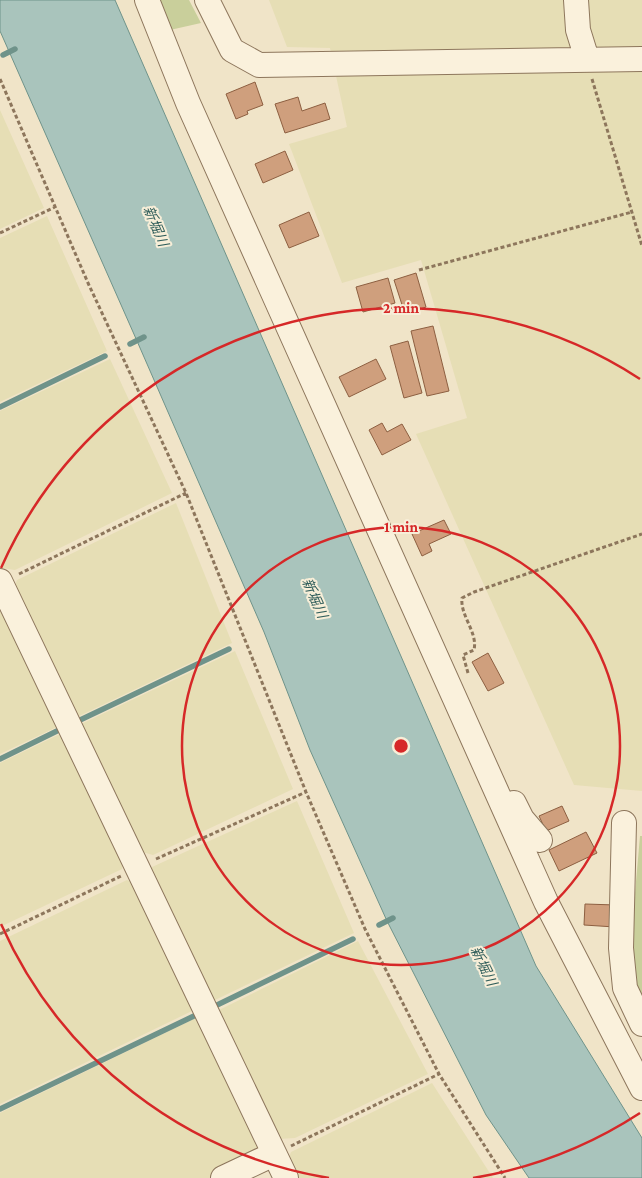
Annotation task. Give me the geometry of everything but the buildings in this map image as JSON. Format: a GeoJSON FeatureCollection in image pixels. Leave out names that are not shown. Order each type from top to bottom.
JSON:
{"type":"FeatureCollection","features":[{"type":"Feature","properties":{"kind":"street"},"geometry":{"type":"LineString","coordinates":[[147,0],[192,112],[546,902],[642,1088]]}},
{"type":"Feature","properties":{"kind":"street"},"geometry":{"type":"LineString","coordinates":[[206,0],[232,50],[260,65],[642,59]]}},
{"type":"Feature","properties":{"kind":"street"},"geometry":{"type":"LineString","coordinates":[[576,0],[578,30],[587,59]]}},
{"type":"Feature","properties":{"kind":"street"},"geometry":{"type":"LineString","coordinates":[[0,582],[286,1178]]}},
{"type":"Feature","properties":{"kind":"street"},"geometry":{"type":"LineString","coordinates":[[492,781],[512,798],[522,818],[540,840]]}},
{"type":"Feature","properties":{"kind":"street"},"geometry":{"type":"LineString","coordinates":[[624,823],[621,948],[625,988],[642,1024]]}},
{"type":"Feature","properties":{"kind":"street"},"geometry":{"type":"LineString","coordinates":[[223,1178],[274,1154]]}},
{"type":"Feature","properties":{"kind":"path"},"geometry":{"type":"LineString","coordinates":[[587,59],[642,246]]}},
{"type":"Feature","properties":{"kind":"path"},"geometry":{"type":"LineString","coordinates":[[0,79],[55,207],[186,493],[302,783],[361,920],[439,1074],[505,1178]]}},
{"type":"Feature","properties":{"kind":"path"},"geometry":{"type":"LineString","coordinates":[[0,233],[55,207]]}},
{"type":"Feature","properties":{"kind":"path"},"geometry":{"type":"LineString","coordinates":[[419,270],[632,212]]}},
{"type":"Feature","properties":{"kind":"path"},"geometry":{"type":"LineString","coordinates":[[0,582],[186,493]]}},
{"type":"Feature","properties":{"kind":"path"},"geometry":{"type":"LineString","coordinates":[[463,655],[474,650],[476,643],[461,606],[462,598],[474,592],[642,534]]}},
{"type":"Feature","properties":{"kind":"path"},"geometry":{"type":"LineString","coordinates":[[274,1154],[439,1074]]}},
{"type":"Feature","properties":{"kind":"shaded area"},"geometry":{"type":"Polygon","coordinates":[[[269,0],[642,0],[642,791],[574,785],[416,434],[467,418],[421,260],[342,283],[289,144],[347,127],[330,48],[287,47],[269,0]]]}},
{"type":"Feature","properties":{"kind":"shaded area"},"geometry":{"type":"Polygon","coordinates":[[[0,110],[44,208],[0,229],[0,110]]]}},
{"type":"Feature","properties":{"kind":"shaded area"},"geometry":{"type":"Polygon","coordinates":[[[47,216],[107,351],[0,402],[0,238],[47,216]]]}},
{"type":"Feature","properties":{"kind":"shaded area"},"geometry":{"type":"Polygon","coordinates":[[[110,359],[172,493],[15,570],[2,568],[0,564],[0,411],[110,359]]]}},
{"type":"Feature","properties":{"kind":"shaded area"},"geometry":{"type":"Polygon","coordinates":[[[176,503],[232,643],[75,718],[13,590],[17,580],[176,503]]]}},
{"type":"Feature","properties":{"kind":"shaded area"},"geometry":{"type":"Polygon","coordinates":[[[0,602],[59,726],[0,754],[0,602]]]}},
{"type":"Feature","properties":{"kind":"shaded area"},"geometry":{"type":"Polygon","coordinates":[[[235,651],[293,789],[153,855],[139,851],[79,725],[235,651]]]}},
{"type":"Feature","properties":{"kind":"shaded area"},"geometry":{"type":"Polygon","coordinates":[[[62,733],[123,862],[122,869],[0,927],[0,763],[62,733]]]}},
{"type":"Feature","properties":{"kind":"shaded area"},"geometry":{"type":"Polygon","coordinates":[[[297,801],[354,933],[211,1002],[150,875],[152,867],[297,801]]]}},
{"type":"Feature","properties":{"kind":"shaded area"},"geometry":{"type":"Polygon","coordinates":[[[127,880],[135,883],[194,1010],[0,1104],[0,941],[127,880]]]}},
{"type":"Feature","properties":{"kind":"shaded area"},"geometry":{"type":"Polygon","coordinates":[[[358,941],[428,1074],[295,1138],[278,1139],[217,1011],[358,941]]]}},
{"type":"Feature","properties":{"kind":"shaded area"},"geometry":{"type":"Polygon","coordinates":[[[198,1017],[260,1148],[258,1156],[211,1178],[0,1178],[0,1113],[198,1017]]]}},
{"type":"Feature","properties":{"kind":"shaded area"},"geometry":{"type":"Polygon","coordinates":[[[432,1083],[493,1178],[297,1178],[288,1160],[291,1152],[432,1083]]]}},
{"type":"Feature","properties":{"kind":"green space"},"geometry":{"type":"Polygon","coordinates":[[[158,0],[189,0],[201,23],[170,30],[158,0]]]}},
{"type":"Feature","properties":{"kind":"green space"},"geometry":{"type":"Polygon","coordinates":[[[640,836],[642,836],[642,1006],[630,976],[630,950],[640,836]]]}},
{"type":"Feature","properties":{"kind":"water","name":"新堀川"},"geometry":{"type":"Polygon","coordinates":[[[0,0],[115,0],[536,966],[642,1138],[642,1178],[529,1178],[486,1115],[387,921],[310,750],[264,632],[0,31],[0,0]]]}},
{"type":"Feature","properties":{"kind":"waterway"},"geometry":{"type":"LineString","coordinates":[[3,55],[15,49]]}},
{"type":"Feature","properties":{"kind":"waterway"},"geometry":{"type":"LineString","coordinates":[[130,344],[144,337]]}},
{"type":"Feature","properties":{"kind":"waterway"},"geometry":{"type":"LineString","coordinates":[[0,407],[105,356]]}},
{"type":"Feature","properties":{"kind":"waterway"},"geometry":{"type":"LineString","coordinates":[[78,721],[229,649]]}},
{"type":"Feature","properties":{"kind":"waterway"},"geometry":{"type":"LineString","coordinates":[[0,759],[59,730]]}},
{"type":"Feature","properties":{"kind":"waterway"},"geometry":{"type":"LineString","coordinates":[[379,925],[393,918]]}},
{"type":"Feature","properties":{"kind":"waterway"},"geometry":{"type":"LineString","coordinates":[[215,1006],[353,939]]}},
{"type":"Feature","properties":{"kind":"waterway"},"geometry":{"type":"LineString","coordinates":[[0,1109],[196,1015]]}}]}
